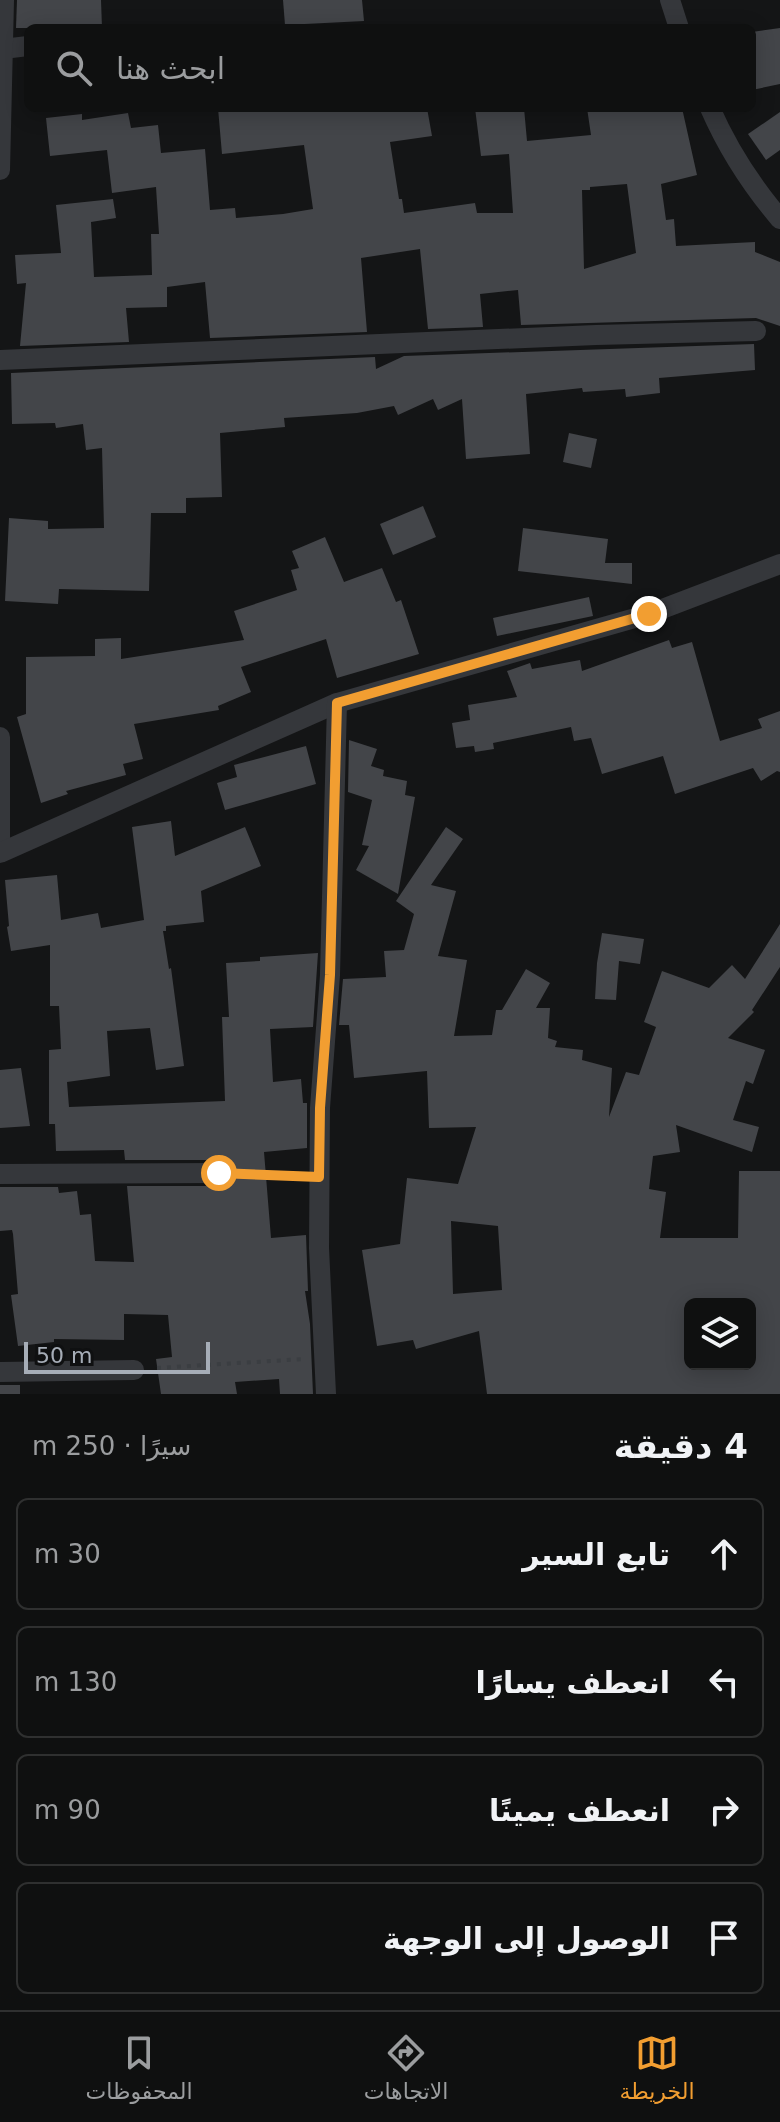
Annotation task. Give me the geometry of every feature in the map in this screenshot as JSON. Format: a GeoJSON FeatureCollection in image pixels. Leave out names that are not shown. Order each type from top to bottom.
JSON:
{"type":"FeatureCollection","features":[{"type":"Feature","properties":{"kind":"street"},"geometry":{"type":"LineString","coordinates":[[0,170],[4,0]]}},
{"type":"Feature","properties":{"kind":"street"},"geometry":{"type":"LineString","coordinates":[[670,0],[678,24]]}},
{"type":"Feature","properties":{"kind":"street"},"geometry":{"type":"LineString","coordinates":[[3,49],[24,46]]}},
{"type":"Feature","properties":{"kind":"street"},"geometry":{"type":"LineString","coordinates":[[712,112],[720,132],[766,203],[780,219]]}},
{"type":"Feature","properties":{"kind":"street"},"geometry":{"type":"LineString","coordinates":[[0,360],[581,335],[756,331]]}},
{"type":"Feature","properties":{"kind":"street"},"geometry":{"type":"LineString","coordinates":[[0,737],[1,852],[337,703],[649,614],[780,564]]}},
{"type":"Feature","properties":{"kind":"street"},"geometry":{"type":"LineString","coordinates":[[326,1394],[319,1248],[320,1108],[330,975],[337,703]]}},
{"type":"Feature","properties":{"kind":"street"},"geometry":{"type":"LineString","coordinates":[[0,1174],[219,1173]]}},
{"type":"Feature","properties":{"kind":"street"},"geometry":{"type":"LineString","coordinates":[[0,1372],[134,1370]]}},
{"type":"Feature","properties":{"kind":"path"},"geometry":{"type":"LineString","coordinates":[[219,1173],[319,1177]]}},
{"type":"Feature","properties":{"kind":"path"},"geometry":{"type":"LineString","coordinates":[[134,1370],[326,1357]]}},
{"type":"Feature","properties":{"kind":"building"},"geometry":{"type":"Polygon","coordinates":[[[17,0],[101,0],[102,24],[24,24],[24,28],[16,28],[17,0]]]}},
{"type":"Feature","properties":{"kind":"building"},"geometry":{"type":"Polygon","coordinates":[[[283,0],[362,0],[364,21],[285,24],[283,0]]]}},
{"type":"Feature","properties":{"kind":"building"},"geometry":{"type":"Polygon","coordinates":[[[780,28],[780,84],[756,89],[756,31],[780,28]]]}},
{"type":"Feature","properties":{"kind":"building"},"geometry":{"type":"Polygon","coordinates":[[[218,112],[428,112],[432,136],[390,142],[404,213],[475,203],[477,213],[513,213],[509,154],[481,156],[476,112],[524,112],[527,141],[591,135],[588,112],[683,112],[697,175],[661,184],[666,220],[674,219],[676,246],[755,242],[755,252],[780,262],[780,326],[756,318],[521,325],[518,290],[480,294],[483,327],[428,329],[420,249],[361,258],[367,332],[210,338],[205,282],[167,287],[167,307],[126,308],[129,342],[20,346],[26,283],[17,284],[15,255],[61,253],[56,205],[113,199],[116,218],[91,222],[94,277],[152,275],[151,234],[159,234],[156,187],[112,193],[107,150],[50,156],[46,118],[82,114],[82,120],[128,113],[131,128],[158,125],[161,153],[205,149],[210,210],[235,208],[236,218],[313,209],[304,145],[222,154],[218,112]],[[627,184],[582,190],[584,269],[636,253],[627,184]]]}},
{"type":"Feature","properties":{"kind":"building"},"geometry":{"type":"Polygon","coordinates":[[[780,112],[780,150],[766,160],[748,134],[780,112]]]}},
{"type":"Feature","properties":{"kind":"building"},"geometry":{"type":"Polygon","coordinates":[[[754,344],[755,370],[659,378],[660,393],[626,397],[625,389],[583,392],[582,388],[526,394],[530,454],[466,459],[462,399],[438,410],[433,399],[398,415],[394,406],[357,413],[284,418],[285,427],[220,433],[222,497],[186,498],[186,513],[151,513],[149,591],[59,589],[58,604],[5,601],[9,518],[48,521],[48,529],[104,528],[102,448],[86,450],[83,424],[56,428],[55,423],[12,424],[11,373],[375,357],[376,369],[404,356],[754,344]]]}},
{"type":"Feature","properties":{"kind":"building"},"geometry":{"type":"Polygon","coordinates":[[[569,433],[597,439],[591,468],[563,462],[569,433]]]}},
{"type":"Feature","properties":{"kind":"building"},"geometry":{"type":"Polygon","coordinates":[[[423,506],[436,537],[393,555],[380,524],[423,506]]]}},
{"type":"Feature","properties":{"kind":"building"},"geometry":{"type":"Polygon","coordinates":[[[523,528],[608,539],[605,563],[632,563],[632,584],[518,571],[523,528]]]}},
{"type":"Feature","properties":{"kind":"building"},"geometry":{"type":"Polygon","coordinates":[[[325,537],[344,582],[382,568],[396,602],[401,600],[419,654],[337,678],[326,639],[241,667],[251,692],[218,706],[219,710],[134,724],[143,759],[123,764],[126,775],[66,791],[68,794],[41,803],[17,717],[26,714],[26,657],[95,656],[95,639],[121,638],[121,659],[244,640],[234,611],[297,590],[291,570],[299,568],[292,551],[325,537]]]}},
{"type":"Feature","properties":{"kind":"building"},"geometry":{"type":"Polygon","coordinates":[[[589,597],[593,616],[497,636],[493,618],[589,597]]]}},
{"type":"Feature","properties":{"kind":"building"},"geometry":{"type":"Polygon","coordinates":[[[669,640],[672,648],[692,642],[720,741],[762,728],[758,719],[780,711],[780,772],[761,781],[753,768],[675,794],[663,756],[602,774],[591,738],[574,741],[571,727],[493,743],[494,749],[475,752],[474,746],[456,748],[452,723],[470,720],[468,705],[517,697],[507,671],[530,663],[532,669],[580,660],[582,671],[669,640]]]}},
{"type":"Feature","properties":{"kind":"building"},"geometry":{"type":"Polygon","coordinates":[[[349,740],[377,749],[371,766],[384,770],[383,776],[407,781],[405,795],[415,797],[398,894],[356,870],[369,846],[362,845],[372,800],[348,792],[349,740]]]}},
{"type":"Feature","properties":{"kind":"building"},"geometry":{"type":"Polygon","coordinates":[[[306,746],[316,784],[225,810],[217,783],[237,777],[234,765],[306,746]]]}},
{"type":"Feature","properties":{"kind":"building"},"geometry":{"type":"Polygon","coordinates":[[[171,821],[175,856],[245,827],[261,866],[201,891],[204,922],[166,926],[166,931],[163,931],[184,1066],[156,1070],[150,1028],[107,1031],[110,1076],[67,1082],[69,1107],[225,1101],[222,1017],[229,1017],[226,963],[318,953],[313,1027],[270,1029],[273,1082],[301,1079],[303,1103],[307,1103],[307,1148],[264,1152],[271,1238],[306,1235],[308,1291],[305,1291],[310,1324],[313,1394],[280,1394],[279,1379],[235,1382],[237,1394],[161,1394],[156,1359],[172,1357],[168,1315],[124,1314],[124,1340],[54,1339],[54,1342],[18,1346],[11,1295],[18,1294],[13,1234],[12,1230],[0,1231],[0,1187],[58,1187],[59,1193],[77,1191],[80,1215],[91,1214],[95,1261],[134,1262],[127,1186],[219,1186],[231,1179],[231,1167],[220,1160],[125,1160],[124,1150],[56,1151],[55,1124],[49,1124],[49,1050],[61,1049],[59,1006],[50,1006],[50,945],[11,951],[5,880],[57,875],[61,920],[98,913],[101,928],[144,920],[132,827],[171,821]]]}},
{"type":"Feature","properties":{"kind":"building"},"geometry":{"type":"Polygon","coordinates":[[[446,827],[463,839],[431,885],[456,891],[438,956],[467,960],[454,1036],[492,1035],[496,1010],[502,1010],[526,969],[550,983],[536,1008],[550,1008],[548,1038],[557,1041],[555,1047],[583,1050],[582,1060],[612,1068],[609,1117],[626,1072],[639,1075],[656,1027],[644,1022],[662,971],[709,988],[732,965],[745,979],[780,924],[780,967],[752,1010],[754,1012],[728,1038],[765,1050],[753,1084],[746,1081],[733,1120],[759,1127],[752,1152],[676,1125],[680,1152],[653,1156],[649,1189],[666,1192],[660,1238],[738,1238],[739,1171],[780,1171],[780,1394],[487,1394],[479,1331],[416,1349],[413,1340],[377,1346],[362,1250],[400,1244],[407,1178],[458,1184],[476,1127],[429,1128],[427,1071],[354,1078],[349,1025],[339,1025],[343,979],[386,977],[384,951],[404,950],[414,914],[396,901],[446,827]],[[451,1221],[453,1294],[502,1290],[498,1226],[451,1221]]]}},
{"type":"Feature","properties":{"kind":"building"},"geometry":{"type":"Polygon","coordinates":[[[602,933],[644,939],[640,964],[619,961],[616,1000],[595,999],[602,933]]]}},
{"type":"Feature","properties":{"kind":"building"},"geometry":{"type":"Polygon","coordinates":[[[21,1068],[30,1126],[0,1128],[0,1070],[21,1068]]]}},
{"type":"Feature","properties":{"kind":"building"},"geometry":{"type":"Polygon","coordinates":[[[0,1385],[20,1385],[20,1394],[0,1394],[0,1385]]]}},
{"type":"Feature","properties":{"kind":"route"},"geometry":{"type":"LineString","coordinates":[[219,1173],[319,1177],[320,1108],[330,975],[337,703],[649,614]]}}]}
